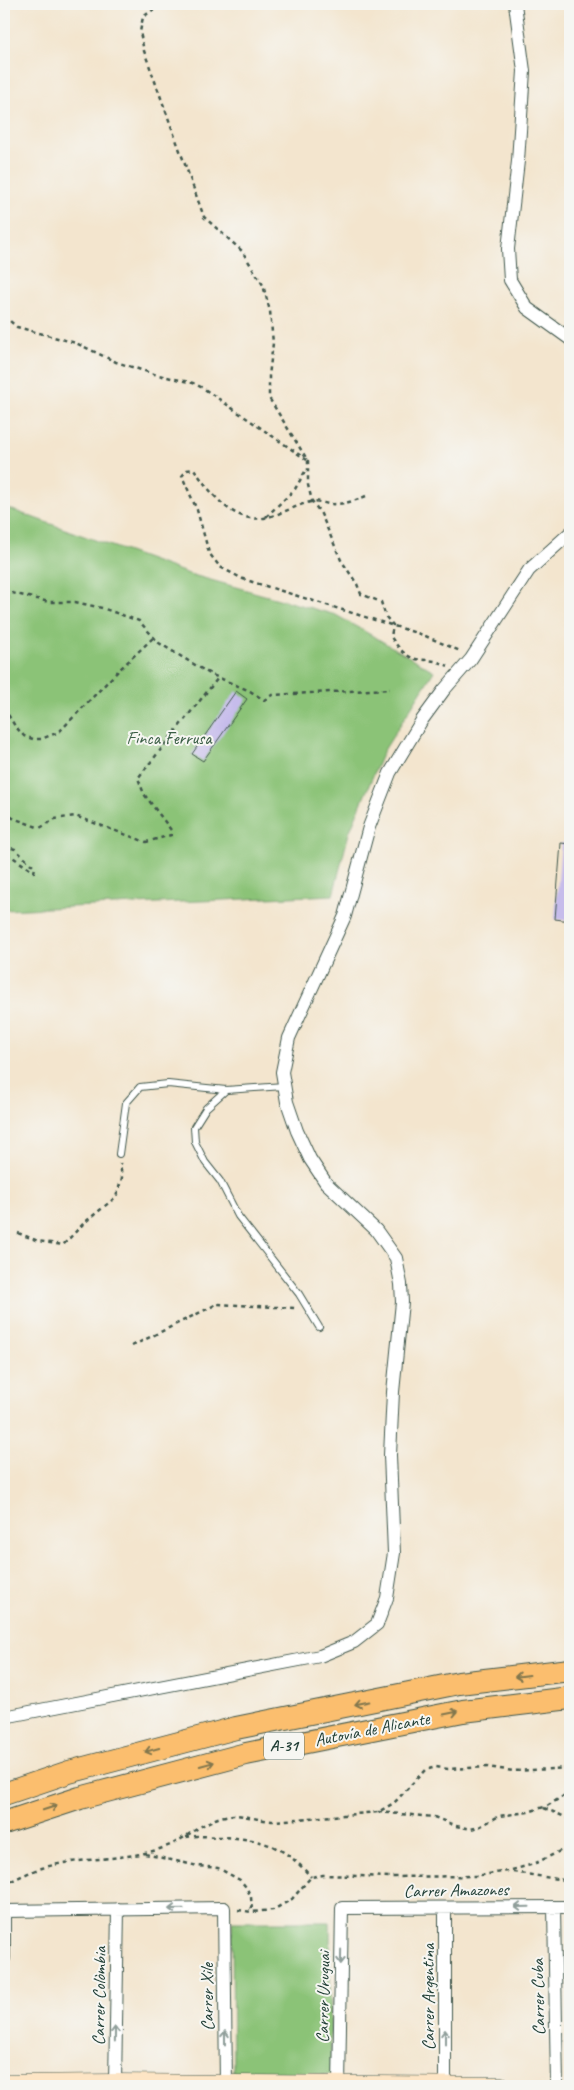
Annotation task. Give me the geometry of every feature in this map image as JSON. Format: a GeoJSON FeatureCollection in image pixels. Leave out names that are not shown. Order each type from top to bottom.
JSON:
{"type":"FeatureCollection","features":[{"type":"Feature","properties":{"kind":"highway","name":"Autovía de Alicante"},"geometry":{"type":"LineString","coordinates":[[4,1794],[69,1772],[236,1728],[459,1683],[570,1670]]}},
{"type":"Feature","properties":{"kind":"highway","name":"Autovía de Alicante"},"geometry":{"type":"LineString","coordinates":[[4,1823],[80,1798],[246,1754],[463,1711],[570,1698]]}},
{"type":"Feature","properties":{"kind":"street"},"geometry":{"type":"LineString","coordinates":[[515,4],[524,71],[518,161],[508,249],[510,280],[527,308],[570,339]]}},
{"type":"Feature","properties":{"kind":"street"},"geometry":{"type":"LineString","coordinates":[[4,1717],[320,1656],[354,1642],[377,1624],[387,1598],[394,1553],[390,1455],[402,1302],[399,1269],[396,1258],[376,1230],[326,1183],[310,1159],[287,1102],[282,1072],[289,1038],[345,916],[369,827],[390,773],[422,720],[444,690],[461,673],[471,659],[529,570],[570,533]]}},
{"type":"Feature","properties":{"kind":"street","name":"Carrer Cuba"},"geometry":{"type":"LineString","coordinates":[[554,1907],[557,2086]]}},
{"type":"Feature","properties":{"kind":"street","name":"Carrer Amazones"},"geometry":{"type":"LineString","coordinates":[[342,1908],[570,1907]]}},
{"type":"Feature","properties":{"kind":"street"},"geometry":{"type":"LineString","coordinates":[[4,1958],[4,1911],[224,1908]]}},
{"type":"Feature","properties":{"kind":"street","name":"Carrer Xile"},"geometry":{"type":"LineString","coordinates":[[224,1908],[226,2085]]}},
{"type":"Feature","properties":{"kind":"street","name":"Carrer Uruguai"},"geometry":{"type":"LineString","coordinates":[[339,2085],[342,1908]]}},
{"type":"Feature","properties":{"kind":"street","name":"Carrer Argentina"},"geometry":{"type":"LineString","coordinates":[[445,1908],[445,2085]]}},
{"type":"Feature","properties":{"kind":"street","name":"Carrer Colòmbia"},"geometry":{"type":"LineString","coordinates":[[115,2083],[118,1909]]}},
{"type":"Feature","properties":{"kind":"street"},"geometry":{"type":"LineString","coordinates":[[4,2084],[502,2086]]}},
{"type":"Feature","properties":{"kind":"lane"},"geometry":{"type":"LineString","coordinates":[[119,1154],[126,1102],[140,1087],[168,1084],[226,1090],[284,1086]]}},
{"type":"Feature","properties":{"kind":"lane"},"geometry":{"type":"LineString","coordinates":[[226,1090],[206,1108],[194,1127],[195,1142],[206,1162],[220,1181],[238,1216],[299,1294],[320,1327]]}},
{"type":"Feature","properties":{"kind":"path"},"geometry":{"type":"LineString","coordinates":[[161,4],[143,17],[140,32],[149,66],[174,129],[204,217],[242,250],[263,284],[270,311],[273,343],[269,398],[308,461],[308,485],[312,501],[321,514],[341,560],[358,584],[361,594],[381,602],[386,616],[393,625],[391,637],[401,652],[418,660],[441,662],[461,673]]}},
{"type":"Feature","properties":{"kind":"path"},"geometry":{"type":"LineString","coordinates":[[4,316],[17,327],[76,344],[116,362],[154,374],[193,382],[308,461]]}},
{"type":"Feature","properties":{"kind":"path"},"geometry":{"type":"LineString","coordinates":[[265,518],[295,489],[307,468]]}},
{"type":"Feature","properties":{"kind":"path"},"geometry":{"type":"LineString","coordinates":[[366,496],[351,502],[331,504],[312,501],[265,518],[245,519],[227,509],[206,487],[194,469],[187,470],[182,476],[197,510],[209,553],[220,567],[242,579],[423,635],[458,649],[471,659]]}},
{"type":"Feature","properties":{"kind":"path"},"geometry":{"type":"LineString","coordinates":[[4,591],[49,602],[75,602],[102,608],[139,621],[159,643],[218,678],[250,691],[264,700],[272,695],[390,689]]}},
{"type":"Feature","properties":{"kind":"path"},"geometry":{"type":"LineString","coordinates":[[4,708],[14,726],[24,736],[33,739],[58,732],[113,675],[154,637]]}},
{"type":"Feature","properties":{"kind":"path"},"geometry":{"type":"LineString","coordinates":[[4,812],[13,818],[40,828],[55,819],[76,816],[146,842],[171,835],[171,830],[144,794],[138,778],[218,678]]}},
{"type":"Feature","properties":{"kind":"path"},"geometry":{"type":"LineString","coordinates":[[4,846],[15,849],[35,868],[34,872],[10,856],[4,856]]}},
{"type":"Feature","properties":{"kind":"path"},"geometry":{"type":"LineString","coordinates":[[18,1233],[38,1240],[63,1245],[84,1223],[116,1197],[122,1178],[119,1154]]}},
{"type":"Feature","properties":{"kind":"path"},"geometry":{"type":"LineString","coordinates":[[132,1346],[217,1304],[307,1308]]}},
{"type":"Feature","properties":{"kind":"path"},"geometry":{"type":"LineString","coordinates":[[378,1812],[394,1803],[420,1775],[432,1767],[448,1769],[488,1767],[512,1771],[570,1768]]}},
{"type":"Feature","properties":{"kind":"path"},"geometry":{"type":"LineString","coordinates":[[4,1885],[42,1868],[143,1854],[167,1847],[218,1818],[233,1815],[275,1821],[378,1812],[434,1817],[456,1826],[471,1829],[479,1827],[499,1816],[528,1812],[544,1807],[570,1792]]}},
{"type":"Feature","properties":{"kind":"path"},"geometry":{"type":"LineString","coordinates":[[544,1807],[570,1819]]}},
{"type":"Feature","properties":{"kind":"path"},"geometry":{"type":"LineString","coordinates":[[185,1837],[198,1835],[264,1841],[298,1862],[311,1877]]}},
{"type":"Feature","properties":{"kind":"path"},"geometry":{"type":"LineString","coordinates":[[224,1908],[252,1912],[273,1910],[292,1899],[311,1877],[322,1875],[391,1877],[476,1876],[508,1872],[534,1864],[570,1846]]}},
{"type":"Feature","properties":{"kind":"path"},"geometry":{"type":"LineString","coordinates":[[143,1854],[198,1866],[218,1868],[240,1880],[246,1887],[251,1897],[252,1912]]}},
{"type":"Feature","properties":{"kind":"path"},"geometry":{"type":"LineString","coordinates":[[508,1872],[570,1881]]}},
{"type":"Feature","properties":{"kind":"green space","name":"Finca Ferrusa"},"geometry":{"type":"Polygon","coordinates":[[[4,507],[189,574],[336,615],[434,671],[383,752],[349,833],[333,895],[4,910],[4,507]]]}},
{"type":"Feature","properties":{"kind":"green space"},"geometry":{"type":"Polygon","coordinates":[[[232,1922],[330,1922],[331,2075],[233,2076],[232,1922]]]}},
{"type":"Feature","properties":{"kind":"building"},"geometry":{"type":"Polygon","coordinates":[[[236,691],[247,699],[203,761],[192,754],[236,691]]]}},
{"type":"Feature","properties":{"kind":"building"},"geometry":{"type":"Polygon","coordinates":[[[561,843],[570,844],[570,921],[555,919],[561,843]]]}}]}
